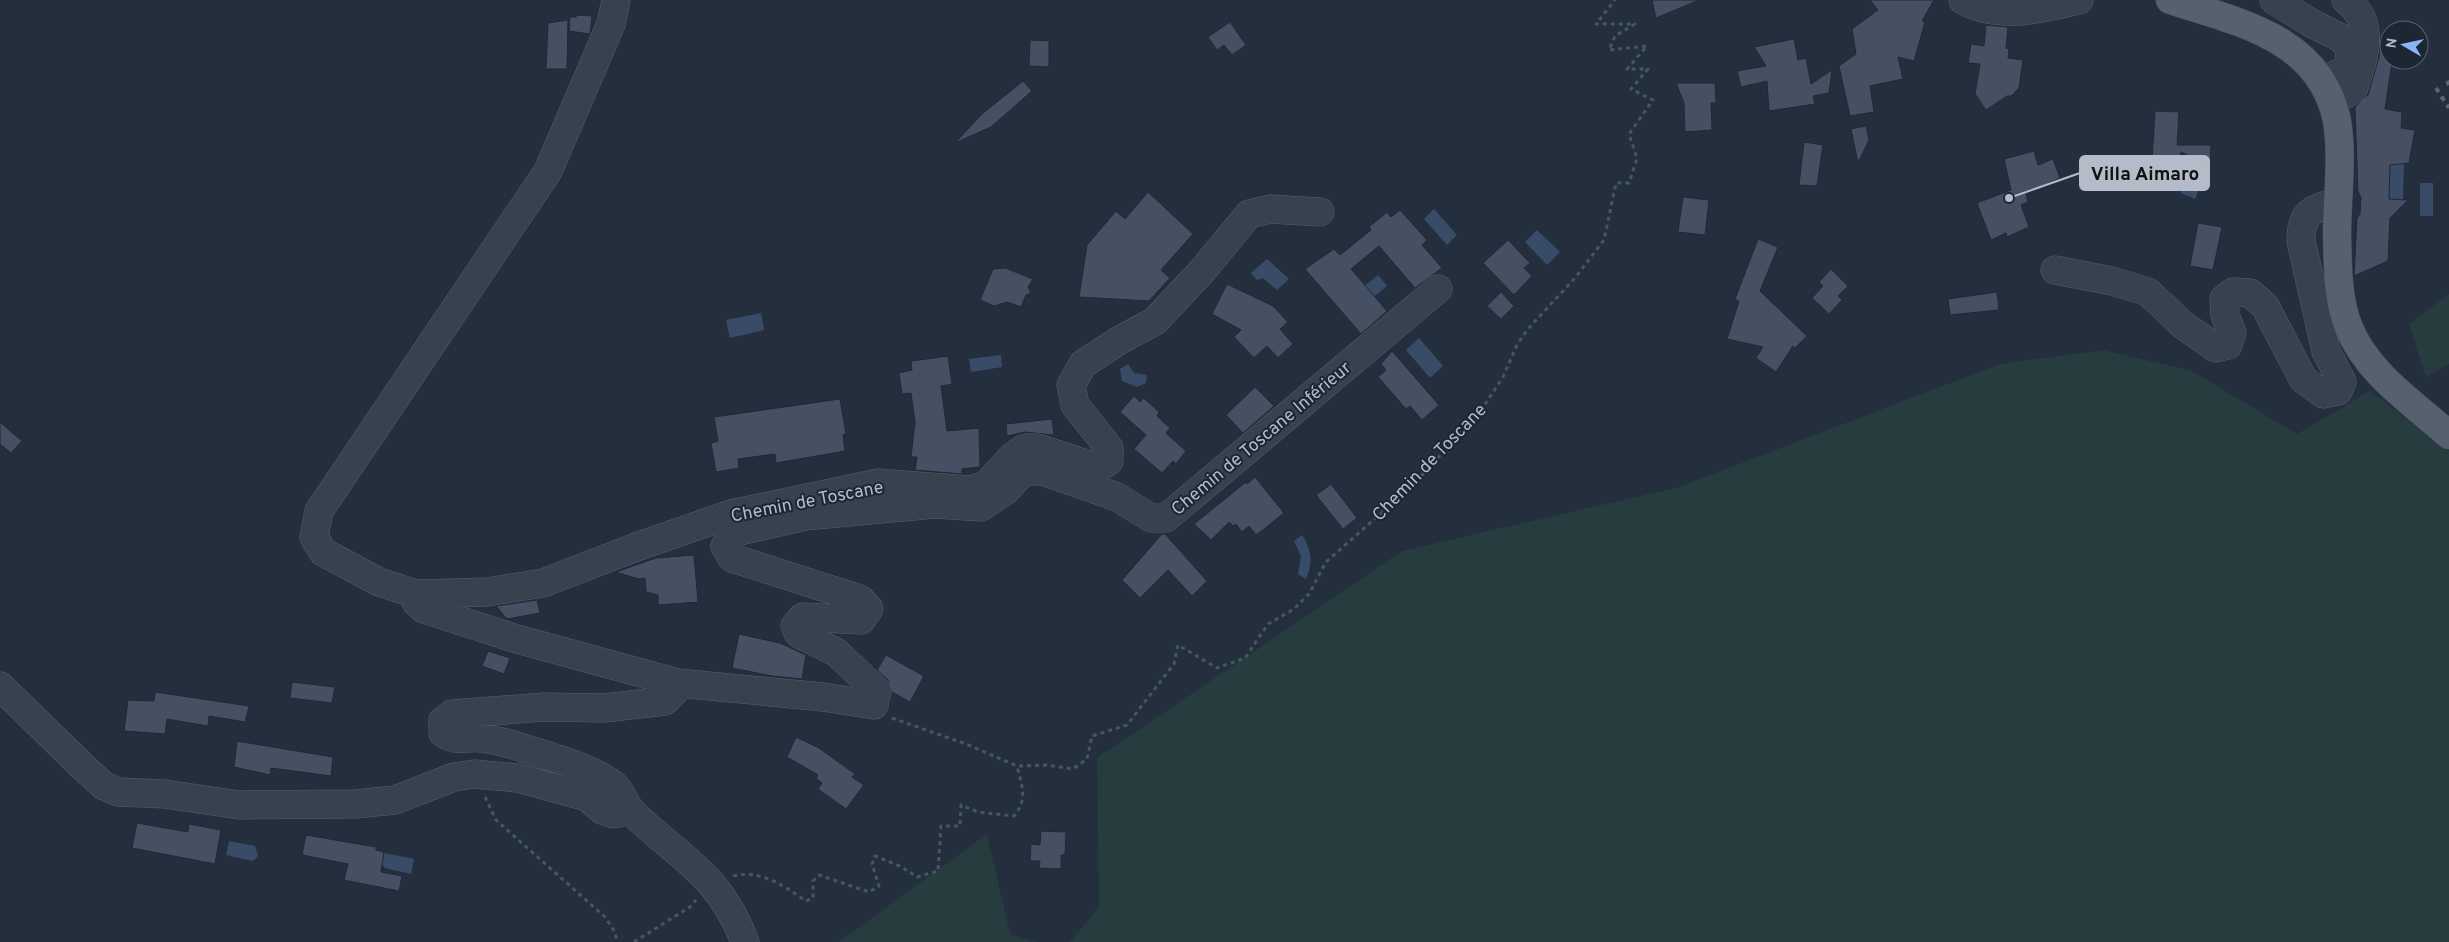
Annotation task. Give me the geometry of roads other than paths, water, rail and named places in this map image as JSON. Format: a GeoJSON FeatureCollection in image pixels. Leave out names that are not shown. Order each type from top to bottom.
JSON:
{"type":"FeatureCollection","features":[{"type":"Feature","properties":{"kind":"main road"},"geometry":{"type":"LineString","coordinates":[[2170,0],[2237,20],[2262,31],[2292,49],[2310,64],[2327,92],[2337,122],[2339,150],[2337,203],[2339,287],[2349,327],[2358,347],[2383,378],[2449,435]]}},
{"type":"Feature","properties":{"kind":"street"},"geometry":{"type":"LineString","coordinates":[[616,0],[611,24],[548,170],[319,511],[314,537],[323,552],[379,582],[416,594],[416,602],[424,609],[517,638],[678,683],[674,692],[666,701],[604,708],[544,707],[452,714],[443,721],[443,732],[452,739],[481,738],[518,746],[590,772],[615,787],[630,810],[711,882],[735,916],[745,942]]}},
{"type":"Feature","properties":{"kind":"street"},"geometry":{"type":"LineString","coordinates":[[1963,0],[1983,8],[2001,11],[2079,0]]}},
{"type":"Feature","properties":{"kind":"street"},"geometry":{"type":"LineString","coordinates":[[2274,0],[2311,23],[2341,38],[2349,48],[2350,60],[2345,70],[2327,92]]}},
{"type":"Feature","properties":{"kind":"street"},"geometry":{"type":"LineString","coordinates":[[2327,92],[2353,90],[2364,48],[2365,23],[2358,8],[2346,0]]}},
{"type":"Feature","properties":{"kind":"street"},"geometry":{"type":"LineString","coordinates":[[2055,270],[2112,281],[2148,292],[2182,325],[2216,348],[2228,344],[2232,332],[2226,316],[2224,299],[2233,292],[2250,293],[2265,306],[2303,379],[2323,394],[2338,391],[2342,382],[2326,351],[2301,241],[2301,222],[2311,210],[2337,203]]}},
{"type":"Feature","properties":{"kind":"street","name":"Chemin de Toscane"},"geometry":{"type":"LineString","coordinates":[[416,594],[487,592],[543,583],[639,546],[731,514],[878,484],[970,490],[986,485],[1012,457],[1025,448],[1038,448],[1098,468],[1109,461],[1109,448],[1075,405],[1071,385],[1083,364],[1154,321],[1202,271],[1249,214],[1270,209],[1320,212]]}},
{"type":"Feature","properties":{"kind":"street","name":"Chemin de Toscane Inférieur"},"geometry":{"type":"LineString","coordinates":[[678,683],[823,697],[874,705],[877,691],[836,652],[799,634],[795,626],[803,617],[861,620],[869,609],[860,599],[732,558],[725,546],[735,532],[805,516],[890,507],[935,504],[981,507],[1006,491],[1024,471],[1043,470],[1117,497],[1151,518],[1166,518],[1438,289]]}},
{"type":"Feature","properties":{"kind":"street"},"geometry":{"type":"LineString","coordinates":[[0,686],[104,786],[118,792],[165,794],[239,806],[355,804],[395,800],[454,776],[474,774],[518,778],[586,797],[602,810],[614,814],[630,810]]}},
{"type":"Feature","properties":{"kind":"water"},"geometry":{"type":"Polygon","coordinates":[[[2195,159],[2209,165],[2195,199],[2181,193],[2195,159]]]}},
{"type":"Feature","properties":{"kind":"water"},"geometry":{"type":"Polygon","coordinates":[[[2390,163],[2404,163],[2403,200],[2389,199],[2390,163]]]}},
{"type":"Feature","properties":{"kind":"water"},"geometry":{"type":"Polygon","coordinates":[[[2420,183],[2433,183],[2433,216],[2420,216],[2420,183]]]}},
{"type":"Feature","properties":{"kind":"water"},"geometry":{"type":"Polygon","coordinates":[[[1434,209],[1457,235],[1447,245],[1424,219],[1434,209]]]}},
{"type":"Feature","properties":{"kind":"water"},"geometry":{"type":"Polygon","coordinates":[[[1537,230],[1560,252],[1547,265],[1525,242],[1537,230]]]}},
{"type":"Feature","properties":{"kind":"water"},"geometry":{"type":"Polygon","coordinates":[[[1267,259],[1289,279],[1277,290],[1263,278],[1257,280],[1251,273],[1267,259]]]}},
{"type":"Feature","properties":{"kind":"water"},"geometry":{"type":"Polygon","coordinates":[[[1378,275],[1387,286],[1365,304],[1356,293],[1378,275]]]}},
{"type":"Feature","properties":{"kind":"water"},"geometry":{"type":"Polygon","coordinates":[[[761,313],[764,330],[730,338],[726,320],[761,313]]]}},
{"type":"Feature","properties":{"kind":"water"},"geometry":{"type":"Polygon","coordinates":[[[1419,338],[1443,366],[1430,378],[1406,350],[1419,338]]]}},
{"type":"Feature","properties":{"kind":"water"},"geometry":{"type":"Polygon","coordinates":[[[1001,355],[1002,367],[971,372],[969,359],[1001,355]]]}},
{"type":"Feature","properties":{"kind":"water"},"geometry":{"type":"Polygon","coordinates":[[[1128,364],[1134,373],[1147,375],[1146,383],[1137,387],[1122,381],[1120,369],[1128,364]]]}},
{"type":"Feature","properties":{"kind":"water"},"geometry":{"type":"Polygon","coordinates":[[[1302,535],[1310,551],[1310,567],[1306,579],[1298,574],[1301,556],[1294,541],[1302,535]]]}},
{"type":"Feature","properties":{"kind":"water"},"geometry":{"type":"Polygon","coordinates":[[[229,841],[255,846],[258,856],[253,861],[226,855],[229,841]]]}},
{"type":"Feature","properties":{"kind":"water"},"geometry":{"type":"Polygon","coordinates":[[[384,853],[414,859],[411,874],[385,868],[382,864],[384,853]]]}},
{"type":"Feature","properties":{"kind":"railway"},"geometry":{"type":"LineString","coordinates":[[2447,81],[2449,85]]}},
{"type":"Feature","properties":{"kind":"railway"},"geometry":{"type":"LineString","coordinates":[[2436,88],[2449,108]]}},
{"type":"Feature","properties":{"kind":"place","name":"Villa Aimaro"},"geometry":{"type":"Point","coordinates":[2009,198]}}]}
